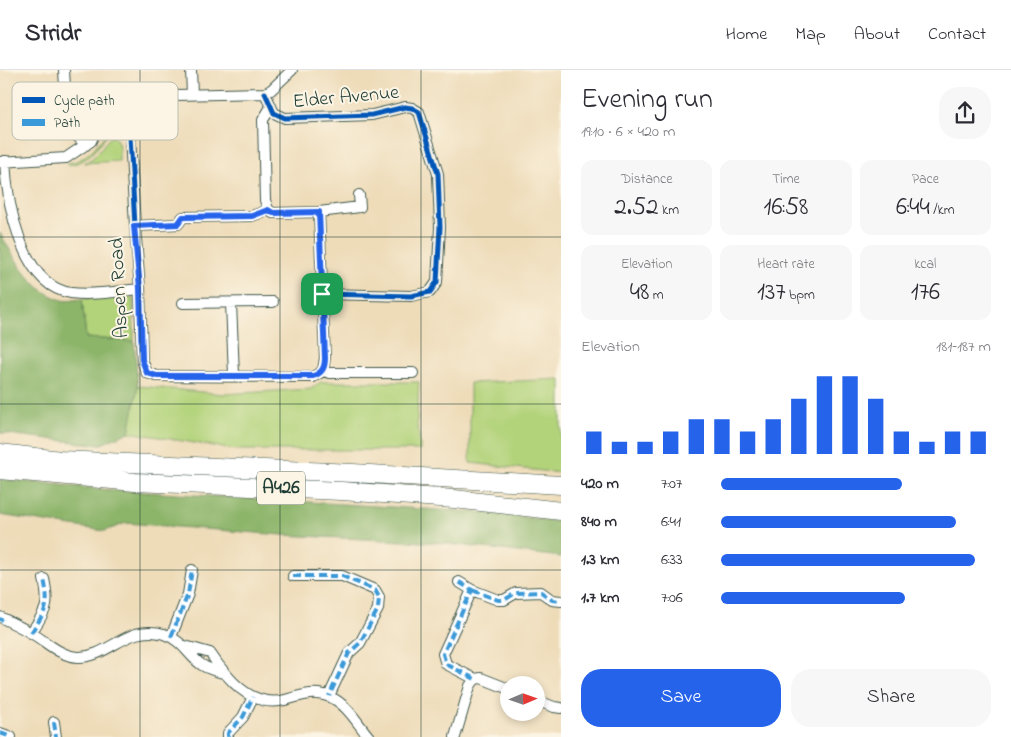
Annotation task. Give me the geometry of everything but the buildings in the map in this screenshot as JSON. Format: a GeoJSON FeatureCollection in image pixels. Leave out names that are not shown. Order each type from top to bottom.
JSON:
{"type":"FeatureCollection","features":[{"type":"Feature","properties":{"kind":"highway","name":"A426"},"geometry":{"type":"LineString","coordinates":[[0,453],[61,460],[353,473],[561,485]]}},
{"type":"Feature","properties":{"kind":"highway","name":"A426"},"geometry":{"type":"LineString","coordinates":[[0,470],[134,482],[454,499],[561,511]]}},
{"type":"Feature","properties":{"kind":"street"},"geometry":{"type":"LineString","coordinates":[[191,70],[192,94]]}},
{"type":"Feature","properties":{"kind":"street"},"geometry":{"type":"LineString","coordinates":[[178,94],[265,92],[271,90],[292,70]]}},
{"type":"Feature","properties":{"kind":"street","name":"Elder Avenue"},"geometry":{"type":"LineString","coordinates":[[265,92],[274,113],[285,118],[372,115],[405,107],[412,108],[419,112],[438,174],[440,228],[437,282],[430,292],[411,296],[322,294]]}},
{"type":"Feature","properties":{"kind":"street"},"geometry":{"type":"LineString","coordinates":[[272,108],[263,120],[268,210],[273,213],[319,212],[360,207],[359,195]]}},
{"type":"Feature","properties":{"kind":"street"},"geometry":{"type":"LineString","coordinates":[[81,140],[86,145]]}},
{"type":"Feature","properties":{"kind":"street"},"geometry":{"type":"LineString","coordinates":[[90,140],[66,158],[2,161],[6,186],[20,238],[26,255],[41,276],[52,286],[69,293],[86,294],[140,288]]}},
{"type":"Feature","properties":{"kind":"street","name":"Aspen Road"},"geometry":{"type":"LineString","coordinates":[[130,140],[134,226],[140,288],[142,360],[147,373],[157,376],[313,376],[322,371],[330,373],[413,373]]}},
{"type":"Feature","properties":{"kind":"street"},"geometry":{"type":"LineString","coordinates":[[134,226],[178,224],[183,217],[252,216],[268,210]]}},
{"type":"Feature","properties":{"kind":"street"},"geometry":{"type":"LineString","coordinates":[[319,212],[325,358],[325,366],[322,371]]}},
{"type":"Feature","properties":{"kind":"street"},"geometry":{"type":"LineString","coordinates":[[183,303],[274,302]]}},
{"type":"Feature","properties":{"kind":"street"},"geometry":{"type":"LineString","coordinates":[[230,303],[234,375]]}},
{"type":"Feature","properties":{"kind":"street"},"geometry":{"type":"LineString","coordinates":[[171,637],[188,594],[192,570]]}},
{"type":"Feature","properties":{"kind":"street"},"geometry":{"type":"LineString","coordinates":[[293,576],[342,576],[375,590],[380,597],[378,609],[360,643],[349,653],[329,696]]}},
{"type":"Feature","properties":{"kind":"street"},"geometry":{"type":"LineString","coordinates":[[32,633],[44,614],[48,598],[44,579]]}},
{"type":"Feature","properties":{"kind":"street"},"geometry":{"type":"LineString","coordinates":[[460,582],[472,590],[498,600],[504,600],[516,593],[541,592],[552,600],[561,601]]}},
{"type":"Feature","properties":{"kind":"street"},"geometry":{"type":"LineString","coordinates":[[472,590],[443,654],[446,664],[475,679],[481,678],[500,685]]}},
{"type":"Feature","properties":{"kind":"street"},"geometry":{"type":"LineString","coordinates":[[1,619],[32,633],[56,650],[76,657],[98,653],[119,640],[140,633],[151,632],[171,637],[184,646],[210,653],[223,673],[253,697],[278,702],[306,694],[329,696],[346,707],[369,737]]}},
{"type":"Feature","properties":{"kind":"street"},"geometry":{"type":"LineString","coordinates":[[455,737],[470,686],[475,679]]}},
{"type":"Feature","properties":{"kind":"street"},"geometry":{"type":"LineString","coordinates":[[228,737],[228,733],[242,717],[253,697]]}},
{"type":"Feature","properties":{"kind":"street"},"geometry":{"type":"LineString","coordinates":[[545,704],[561,708]]}},
{"type":"Feature","properties":{"kind":"street"},"geometry":{"type":"LineString","coordinates":[[54,722],[56,737]]}},
{"type":"Feature","properties":{"kind":"street"},"geometry":{"type":"LineString","coordinates":[[0,734],[11,737]]}},
{"type":"Feature","properties":{"kind":"green space"},"geometry":{"type":"Polygon","coordinates":[[[102,140],[86,158],[80,162],[67,165],[67,163],[74,162],[85,156],[102,140]]]}},
{"type":"Feature","properties":{"kind":"green space"},"geometry":{"type":"Polygon","coordinates":[[[108,140],[116,140],[119,146],[119,161],[84,163],[93,158],[108,140]]]}},
{"type":"Feature","properties":{"kind":"green space"},"geometry":{"type":"Polygon","coordinates":[[[0,233],[25,273],[33,282],[51,296],[62,300],[82,299],[86,338],[134,341],[138,386],[129,432],[99,445],[0,433],[0,233]]]}},
{"type":"Feature","properties":{"kind":"green space"},"geometry":{"type":"Polygon","coordinates":[[[127,296],[133,299],[134,341],[86,338],[82,299],[127,296]]]}},
{"type":"Feature","properties":{"kind":"green space"},"geometry":{"type":"Polygon","coordinates":[[[561,379],[561,473],[470,463],[470,383],[561,379]]]}},
{"type":"Feature","properties":{"kind":"green space"},"geometry":{"type":"Polygon","coordinates":[[[321,382],[419,382],[417,422],[421,450],[236,450],[129,432],[138,386],[223,394],[311,389],[321,382]]]}},
{"type":"Feature","properties":{"kind":"green space"},"geometry":{"type":"Polygon","coordinates":[[[0,479],[111,490],[490,513],[561,522],[561,557],[442,543],[283,535],[126,523],[105,531],[0,515],[0,479]]]}},
{"type":"Feature","properties":{"kind":"marked path"},"geometry":{"type":"LineString","coordinates":[[171,637],[188,594],[192,570]]}},
{"type":"Feature","properties":{"kind":"marked path"},"geometry":{"type":"LineString","coordinates":[[293,576],[342,576],[375,590],[379,597],[378,609],[360,643],[349,653],[329,696]]}},
{"type":"Feature","properties":{"kind":"marked path"},"geometry":{"type":"LineString","coordinates":[[31,633],[45,608],[47,596],[44,579]]}},
{"type":"Feature","properties":{"kind":"marked path"},"geometry":{"type":"LineString","coordinates":[[459,582],[472,590],[443,654],[446,664],[475,679]]}},
{"type":"Feature","properties":{"kind":"marked path"},"geometry":{"type":"LineString","coordinates":[[472,590],[498,600],[504,600],[516,593],[541,592],[552,600],[561,601]]}},
{"type":"Feature","properties":{"kind":"marked path"},"geometry":{"type":"LineString","coordinates":[[228,737],[228,733],[243,717],[253,697]]}},
{"type":"Feature","properties":{"kind":"marked path"},"geometry":{"type":"LineString","coordinates":[[54,722],[56,737]]}},
{"type":"Feature","properties":{"kind":"marked path"},"geometry":{"type":"LineString","coordinates":[[0,733],[11,737]]}},
{"type":"Feature","properties":{"kind":"cycle path"},"geometry":{"type":"LineString","coordinates":[[265,93],[274,113],[285,118],[372,115],[405,107],[412,108],[419,112],[438,174],[440,227],[437,282],[430,292],[411,296],[323,294]]}},
{"type":"Feature","properties":{"kind":"cycle path"},"geometry":{"type":"LineString","coordinates":[[130,140],[140,289],[142,360],[147,373],[157,376],[313,377],[323,371],[325,358],[319,212],[273,213],[268,210]]}},
{"type":"Feature","properties":{"kind":"route"},"geometry":{"type":"LineString","coordinates":[[268,210],[273,213],[319,212],[322,294],[325,366],[318,374],[313,376],[157,376],[147,373],[142,360],[140,288],[134,226],[178,224],[183,217],[252,216],[268,210]]}}]}
